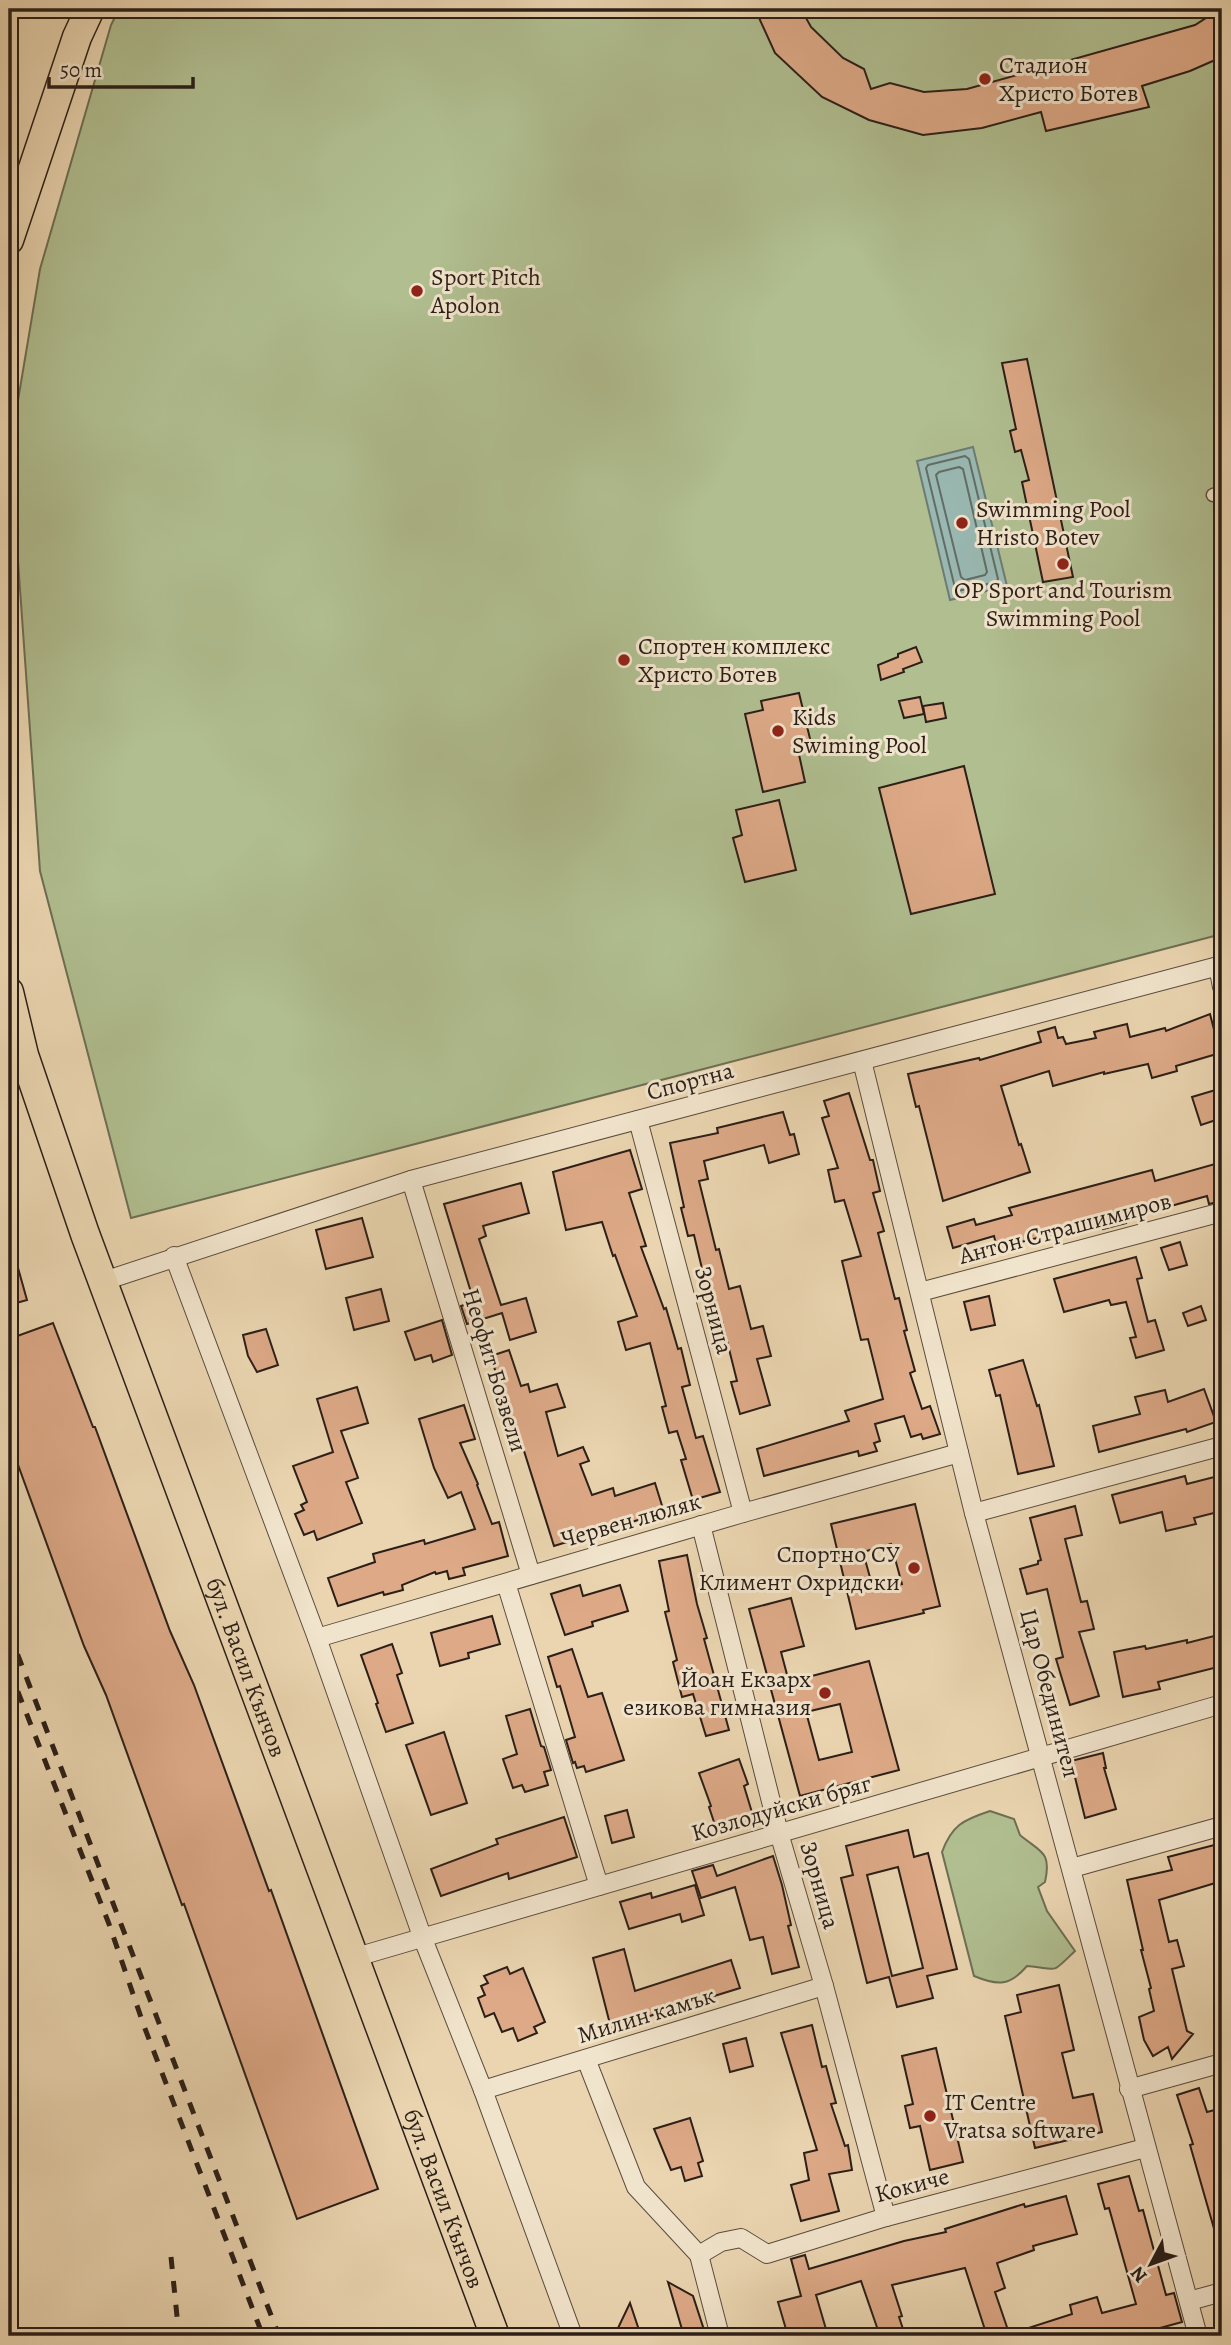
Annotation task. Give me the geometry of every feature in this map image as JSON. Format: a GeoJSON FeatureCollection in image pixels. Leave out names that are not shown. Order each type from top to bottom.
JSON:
{"type":"FeatureCollection","features":[{"type":"Feature","properties":{"kind":"main road"},"geometry":{"type":"LineString","coordinates":[[9,240],[77,37],[90,9]]}},
{"type":"Feature","properties":{"kind":"main road","name":"бул. Васил Кънчов"},"geometry":{"type":"LineString","coordinates":[[9,992],[24,1055],[85,1234],[495,2336]]}},
{"type":"Feature","properties":{"kind":"street"},"geometry":{"type":"LineString","coordinates":[[1220,965],[1222,987]]}},
{"type":"Feature","properties":{"kind":"street","name":"Спортна"},"geometry":{"type":"LineString","coordinates":[[104,1281],[411,1180],[1220,965]]}},
{"type":"Feature","properties":{"kind":"street","name":"Цар Обединител"},"geometry":{"type":"LineString","coordinates":[[862,1061],[974,1513],[1072,1868],[1145,2148],[1189,2301],[1195,2335]]}},
{"type":"Feature","properties":{"kind":"street","name":"Зорница"},"geometry":{"type":"LineString","coordinates":[[638,1120],[743,1513]]}},
{"type":"Feature","properties":{"kind":"street","name":"Неофит Бозвели"},"geometry":{"type":"LineString","coordinates":[[411,1180],[531,1575]]}},
{"type":"Feature","properties":{"kind":"street","name":"Антон Страшимиров"},"geometry":{"type":"LineString","coordinates":[[920,1292],[1222,1212]]}},
{"type":"Feature","properties":{"kind":"street"},"geometry":{"type":"LineString","coordinates":[[174,1256],[317,1639],[424,1939],[484,2090],[573,2336]]}},
{"type":"Feature","properties":{"kind":"street"},"geometry":{"type":"LineString","coordinates":[[974,1513],[1222,1446]]}},
{"type":"Feature","properties":{"kind":"street","name":"Червен люляк"},"geometry":{"type":"LineString","coordinates":[[317,1639],[701,1525],[959,1453]]}},
{"type":"Feature","properties":{"kind":"street","name":"Зорница"},"geometry":{"type":"LineString","coordinates":[[701,1525],[779,1833],[824,1986],[886,2217]]}},
{"type":"Feature","properties":{"kind":"street"},"geometry":{"type":"LineString","coordinates":[[506,1583],[599,1886]]}},
{"type":"Feature","properties":{"kind":"street","name":"Козлодуйски бряг"},"geometry":{"type":"LineString","coordinates":[[354,1958],[1222,1703]]}},
{"type":"Feature","properties":{"kind":"street"},"geometry":{"type":"LineString","coordinates":[[1072,1868],[1222,1826]]}},
{"type":"Feature","properties":{"kind":"street","name":"Милин камък"},"geometry":{"type":"LineString","coordinates":[[484,2090],[824,1986]]}},
{"type":"Feature","properties":{"kind":"street"},"geometry":{"type":"LineString","coordinates":[[586,2059],[636,2187],[699,2255],[720,2336]]}},
{"type":"Feature","properties":{"kind":"street"},"geometry":{"type":"LineString","coordinates":[[1129,2089],[1222,2063]]}},
{"type":"Feature","properties":{"kind":"street","name":"Кокиче"},"geometry":{"type":"LineString","coordinates":[[699,2255],[721,2242],[741,2238],[767,2254],[886,2217],[1145,2148]]}},
{"type":"Feature","properties":{"kind":"street"},"geometry":{"type":"LineString","coordinates":[[1189,2301],[1222,2292]]}},
{"type":"Feature","properties":{"kind":"green space","name":"Спортен комплекс Христо Ботев"},"geometry":{"type":"Polygon","coordinates":[[[119,9],[1222,9],[1222,934],[131,1218],[40,871],[10,448],[40,269],[111,25],[119,9]]]}},
{"type":"Feature","properties":{"kind":"green space"},"geometry":{"type":"Polygon","coordinates":[[[990,1811],[1014,1819],[1020,1835],[1043,1853],[1047,1872],[1045,1882],[1038,1887],[1047,1911],[1075,1951],[1054,1969],[1027,1966],[1009,1981],[997,1983],[974,1976],[942,1852],[954,1830],[973,1817],[990,1811]]]}},
{"type":"Feature","properties":{"kind":"water","name":"Swimming Pool Hristo Botev"},"geometry":{"type":"Polygon","coordinates":[[[973,447],[1007,586],[950,600],[917,461],[973,447]]]}},
{"type":"Feature","properties":{"kind":"building"},"geometry":{"type":"Polygon","coordinates":[[[755,9],[801,9],[811,27],[843,58],[864,69],[871,89],[890,83],[924,92],[967,89],[1195,25],[1220,9],[1222,57],[1190,71],[1142,86],[1149,107],[1046,131],[1041,112],[982,128],[923,135],[869,120],[822,97],[775,53],[755,9]]]}},
{"type":"Feature","properties":{"kind":"building"},"geometry":{"type":"Polygon","coordinates":[[[1027,359],[1073,577],[1043,582],[1022,482],[1029,480],[1021,450],[1015,452],[1010,431],[1016,429],[1002,363],[1027,359]]]}},
{"type":"Feature","properties":{"kind":"building"},"geometry":{"type":"Polygon","coordinates":[[[916,647],[922,662],[881,680],[878,665],[916,647]]]}},
{"type":"Feature","properties":{"kind":"building","name":"Kids Swiming Pool"},"geometry":{"type":"Polygon","coordinates":[[[799,693],[812,747],[798,750],[805,782],[763,792],[745,714],[763,710],[761,701],[799,693]]]}},
{"type":"Feature","properties":{"kind":"building"},"geometry":{"type":"Polygon","coordinates":[[[920,697],[924,714],[904,718],[899,701],[920,697]]]}},
{"type":"Feature","properties":{"kind":"building"},"geometry":{"type":"Polygon","coordinates":[[[943,703],[946,718],[926,722],[923,706],[943,703]]]}},
{"type":"Feature","properties":{"kind":"building"},"geometry":{"type":"Polygon","coordinates":[[[964,766],[995,894],[911,914],[879,788],[964,766]]]}},
{"type":"Feature","properties":{"kind":"building"},"geometry":{"type":"Polygon","coordinates":[[[779,800],[796,870],[745,882],[733,838],[742,835],[736,810],[779,800]]]}},
{"type":"Feature","properties":{"kind":"building"},"geometry":{"type":"Polygon","coordinates":[[[1210,1014],[1220,1053],[1176,1066],[1177,1071],[1152,1078],[1148,1064],[1104,1072],[1053,1086],[1049,1071],[1001,1086],[1030,1172],[943,1201],[919,1106],[916,1107],[908,1074],[979,1058],[980,1060],[1041,1042],[1038,1032],[1055,1027],[1058,1038],[1063,1037],[1066,1044],[1096,1038],[1094,1032],[1127,1024],[1130,1037],[1165,1028],[1166,1031],[1210,1014]]]}},
{"type":"Feature","properties":{"kind":"building"},"geometry":{"type":"Polygon","coordinates":[[[1222,1088],[1222,1118],[1201,1125],[1192,1097],[1222,1088]]]}},
{"type":"Feature","properties":{"kind":"building"},"geometry":{"type":"Polygon","coordinates":[[[849,1093],[870,1160],[873,1160],[880,1191],[873,1193],[884,1231],[878,1233],[895,1299],[899,1298],[907,1330],[904,1331],[915,1371],[910,1373],[922,1409],[930,1406],[940,1434],[923,1439],[921,1434],[911,1437],[904,1416],[875,1424],[880,1441],[874,1443],[877,1451],[859,1456],[858,1451],[764,1476],[757,1449],[849,1421],[845,1411],[883,1399],[868,1339],[861,1340],[842,1261],[861,1256],[844,1200],[835,1202],[828,1170],[838,1168],[822,1118],[829,1116],[824,1101],[849,1093]]]}},
{"type":"Feature","properties":{"kind":"building"},"geometry":{"type":"Polygon","coordinates":[[[783,1112],[790,1135],[794,1134],[799,1154],[769,1163],[764,1145],[704,1161],[708,1179],[699,1181],[729,1289],[740,1286],[751,1329],[763,1326],[771,1356],[757,1359],[770,1405],[740,1414],[731,1382],[737,1381],[722,1321],[715,1323],[694,1235],[688,1236],[670,1143],[718,1133],[717,1128],[783,1112]]]}},
{"type":"Feature","properties":{"kind":"building"},"geometry":{"type":"Polygon","coordinates":[[[630,1150],[642,1189],[629,1193],[646,1246],[641,1247],[664,1309],[666,1308],[678,1349],[681,1348],[690,1385],[682,1387],[696,1438],[703,1436],[720,1492],[693,1500],[681,1460],[686,1459],[677,1431],[669,1433],[662,1407],[666,1406],[650,1343],[626,1350],[618,1322],[637,1316],[602,1222],[566,1230],[553,1172],[630,1150]]]}},
{"type":"Feature","properties":{"kind":"building"},"geometry":{"type":"Polygon","coordinates":[[[1222,1162],[1222,1201],[1209,1204],[1207,1196],[1125,1219],[1126,1223],[1103,1229],[1101,1222],[997,1248],[994,1236],[953,1248],[947,1227],[974,1219],[976,1225],[1012,1215],[1009,1208],[1152,1170],[1155,1181],[1222,1162]]]}},
{"type":"Feature","properties":{"kind":"building"},"geometry":{"type":"Polygon","coordinates":[[[521,1183],[529,1213],[483,1226],[486,1236],[479,1239],[501,1305],[526,1298],[536,1332],[510,1340],[502,1313],[467,1324],[461,1306],[474,1302],[444,1204],[521,1183]]]}},
{"type":"Feature","properties":{"kind":"building"},"geometry":{"type":"Polygon","coordinates":[[[362,1218],[373,1257],[326,1269],[316,1230],[362,1218]]]}},
{"type":"Feature","properties":{"kind":"building"},"geometry":{"type":"Polygon","coordinates":[[[1180,1242],[1187,1265],[1169,1270],[1161,1248],[1180,1242]]]}},
{"type":"Feature","properties":{"kind":"building"},"geometry":{"type":"Polygon","coordinates":[[[13,1250],[27,1300],[9,1305],[9,1251],[13,1250]]]}},
{"type":"Feature","properties":{"kind":"building"},"geometry":{"type":"Polygon","coordinates":[[[1136,1257],[1142,1278],[1137,1279],[1148,1322],[1155,1320],[1164,1350],[1136,1358],[1130,1338],[1136,1337],[1126,1302],[1111,1305],[1109,1300],[1064,1312],[1054,1279],[1136,1257]]]}},
{"type":"Feature","properties":{"kind":"building"},"geometry":{"type":"Polygon","coordinates":[[[381,1289],[389,1321],[354,1330],[346,1298],[381,1289]]]}},
{"type":"Feature","properties":{"kind":"building"},"geometry":{"type":"Polygon","coordinates":[[[989,1296],[995,1325],[971,1330],[964,1302],[989,1296]]]}},
{"type":"Feature","properties":{"kind":"building"},"geometry":{"type":"Polygon","coordinates":[[[1201,1306],[1206,1320],[1188,1326],[1183,1313],[1201,1306]]]}},
{"type":"Feature","properties":{"kind":"building"},"geometry":{"type":"Polygon","coordinates":[[[442,1320],[452,1355],[433,1362],[431,1355],[415,1360],[405,1332],[442,1320]]]}},
{"type":"Feature","properties":{"kind":"building"},"geometry":{"type":"Polygon","coordinates":[[[53,1323],[95,1427],[170,1631],[194,1685],[269,1891],[271,1890],[378,2189],[297,2219],[184,1904],[182,1905],[106,1695],[84,1646],[9,1440],[9,1339],[53,1323]]]}},
{"type":"Feature","properties":{"kind":"building"},"geometry":{"type":"Polygon","coordinates":[[[266,1329],[278,1365],[257,1372],[248,1356],[243,1335],[266,1329]]]}},
{"type":"Feature","properties":{"kind":"building"},"geometry":{"type":"Polygon","coordinates":[[[509,1350],[521,1386],[528,1384],[530,1392],[557,1384],[565,1407],[546,1412],[558,1456],[583,1447],[589,1461],[580,1464],[592,1495],[613,1488],[615,1496],[655,1483],[664,1512],[554,1546],[518,1432],[513,1433],[491,1356],[509,1350]]]}},
{"type":"Feature","properties":{"kind":"building"},"geometry":{"type":"Polygon","coordinates":[[[1023,1360],[1037,1406],[1039,1405],[1054,1466],[1018,1474],[1000,1395],[996,1396],[989,1370],[1023,1360]]]}},
{"type":"Feature","properties":{"kind":"building"},"geometry":{"type":"Polygon","coordinates":[[[357,1387],[368,1423],[341,1431],[358,1478],[346,1482],[362,1523],[317,1540],[314,1531],[304,1535],[295,1514],[304,1510],[301,1505],[307,1502],[293,1466],[333,1452],[317,1399],[357,1387]]]}},
{"type":"Feature","properties":{"kind":"building"},"geometry":{"type":"Polygon","coordinates":[[[1204,1389],[1216,1422],[1187,1432],[1186,1429],[1099,1452],[1093,1426],[1140,1414],[1135,1397],[1165,1390],[1168,1402],[1204,1389]]]}},
{"type":"Feature","properties":{"kind":"building"},"geometry":{"type":"Polygon","coordinates":[[[464,1405],[475,1439],[460,1443],[492,1524],[499,1522],[508,1556],[463,1568],[465,1575],[449,1579],[447,1571],[435,1572],[402,1585],[403,1590],[384,1595],[383,1592],[338,1606],[328,1578],[375,1562],[373,1554],[424,1540],[425,1544],[475,1529],[461,1492],[448,1498],[434,1468],[419,1419],[464,1405]]]}},
{"type":"Feature","properties":{"kind":"building"},"geometry":{"type":"Polygon","coordinates":[[[1222,1475],[1222,1511],[1194,1518],[1196,1524],[1166,1531],[1162,1512],[1120,1523],[1112,1495],[1185,1476],[1187,1484],[1222,1475]]]}},
{"type":"Feature","properties":{"kind":"building","name":"Спортно СУ Климент Охридски"},"geometry":{"type":"Polygon","coordinates":[[[915,1504],[940,1606],[923,1610],[924,1613],[856,1629],[831,1524],[915,1504]],[[891,1544],[863,1552],[874,1592],[902,1584],[891,1544]]]}},
{"type":"Feature","properties":{"kind":"building"},"geometry":{"type":"Polygon","coordinates":[[[1075,1506],[1082,1535],[1065,1539],[1081,1602],[1087,1601],[1094,1629],[1079,1632],[1099,1696],[1070,1705],[1056,1659],[1063,1657],[1047,1589],[1027,1594],[1020,1569],[1038,1564],[1041,1560],[1030,1518],[1075,1506]]]}},
{"type":"Feature","properties":{"kind":"building"},"geometry":{"type":"Polygon","coordinates":[[[687,1555],[707,1638],[704,1639],[729,1730],[706,1736],[693,1694],[682,1697],[673,1662],[677,1660],[665,1612],[669,1611],[659,1561],[687,1555]]]}},
{"type":"Feature","properties":{"kind":"building"},"geometry":{"type":"Polygon","coordinates":[[[580,1585],[583,1596],[620,1585],[628,1611],[592,1622],[593,1626],[565,1635],[551,1594],[580,1585]]]}},
{"type":"Feature","properties":{"kind":"building","name":"Йоан Екзарх езикова гимназия"},"geometry":{"type":"Polygon","coordinates":[[[791,1598],[804,1646],[781,1652],[789,1682],[869,1661],[899,1770],[800,1796],[749,1609],[791,1598]],[[840,1704],[806,1712],[819,1760],[852,1752],[840,1704]]]}},
{"type":"Feature","properties":{"kind":"building"},"geometry":{"type":"Polygon","coordinates":[[[492,1616],[500,1644],[468,1653],[469,1658],[440,1666],[431,1633],[492,1616]]]}},
{"type":"Feature","properties":{"kind":"building"},"geometry":{"type":"Polygon","coordinates":[[[1222,1634],[1222,1666],[1158,1682],[1160,1689],[1123,1697],[1114,1652],[1145,1646],[1146,1649],[1187,1640],[1187,1643],[1222,1634]]]}},
{"type":"Feature","properties":{"kind":"building"},"geometry":{"type":"Polygon","coordinates":[[[392,1644],[402,1673],[397,1675],[413,1723],[386,1732],[361,1655],[392,1644]]]}},
{"type":"Feature","properties":{"kind":"building"},"geometry":{"type":"Polygon","coordinates":[[[572,1649],[588,1697],[602,1693],[624,1760],[586,1772],[584,1766],[577,1768],[575,1762],[573,1763],[566,1740],[575,1737],[548,1657],[572,1649]]]}},
{"type":"Feature","properties":{"kind":"building"},"geometry":{"type":"Polygon","coordinates":[[[530,1709],[551,1770],[544,1772],[548,1785],[525,1792],[522,1785],[513,1788],[503,1759],[517,1754],[506,1716],[530,1709]]]}},
{"type":"Feature","properties":{"kind":"building"},"geometry":{"type":"Polygon","coordinates":[[[444,1732],[467,1803],[431,1815],[406,1745],[444,1732]]]}},
{"type":"Feature","properties":{"kind":"building"},"geometry":{"type":"Polygon","coordinates":[[[1103,1753],[1104,1768],[1116,1809],[1085,1818],[1071,1761],[1103,1753]]]}},
{"type":"Feature","properties":{"kind":"building"},"geometry":{"type":"Polygon","coordinates":[[[739,1759],[748,1784],[744,1786],[754,1819],[717,1831],[699,1773],[739,1759]]]}},
{"type":"Feature","properties":{"kind":"building"},"geometry":{"type":"Polygon","coordinates":[[[627,1810],[634,1837],[612,1843],[605,1816],[627,1810]]]}},
{"type":"Feature","properties":{"kind":"building"},"geometry":{"type":"Polygon","coordinates":[[[564,1817],[577,1857],[509,1879],[508,1873],[441,1896],[431,1869],[498,1844],[496,1839],[564,1817]]]}},
{"type":"Feature","properties":{"kind":"building"},"geometry":{"type":"Polygon","coordinates":[[[908,1830],[914,1857],[928,1853],[957,1969],[927,1976],[933,1998],[897,2007],[889,1977],[867,1983],[841,1878],[853,1875],[846,1846],[908,1830]],[[898,1867],[867,1875],[892,1976],[923,1968],[898,1867]]]}},
{"type":"Feature","properties":{"kind":"building"},"geometry":{"type":"Polygon","coordinates":[[[1222,1843],[1222,1881],[1159,1900],[1169,1942],[1177,1940],[1184,1966],[1172,1969],[1187,2031],[1193,2034],[1172,2059],[1168,2047],[1153,2056],[1144,2040],[1139,2017],[1154,2011],[1127,1880],[1172,1870],[1168,1857],[1222,1843]]]}},
{"type":"Feature","properties":{"kind":"building"},"geometry":{"type":"Polygon","coordinates":[[[773,1856],[782,1885],[791,1925],[788,1926],[799,1967],[772,1974],[763,1937],[750,1940],[735,1887],[701,1898],[692,1871],[713,1865],[717,1876],[773,1856]]]}},
{"type":"Feature","properties":{"kind":"building"},"geometry":{"type":"Polygon","coordinates":[[[695,1885],[704,1915],[682,1922],[680,1914],[629,1929],[620,1902],[651,1893],[652,1898],[695,1885]]]}},
{"type":"Feature","properties":{"kind":"building"},"geometry":{"type":"Polygon","coordinates":[[[624,1949],[635,1991],[731,1960],[740,1988],[611,2028],[593,1958],[624,1949]]]}},
{"type":"Feature","properties":{"kind":"building"},"geometry":{"type":"Polygon","coordinates":[[[507,1967],[510,1974],[523,1968],[545,2022],[534,2027],[537,2033],[518,2041],[513,2028],[502,2032],[494,2013],[485,2017],[478,1998],[485,1995],[481,1986],[488,1983],[484,1976],[507,1967]]]}},
{"type":"Feature","properties":{"kind":"building"},"geometry":{"type":"Polygon","coordinates":[[[1059,1985],[1074,2050],[1062,2053],[1073,2098],[1093,2094],[1102,2132],[1035,2148],[1005,2016],[1021,2012],[1017,1995],[1059,1985]]]}},
{"type":"Feature","properties":{"kind":"building"},"geometry":{"type":"Polygon","coordinates":[[[812,2025],[822,2067],[826,2066],[836,2103],[831,2104],[845,2146],[848,2145],[852,2170],[829,2174],[839,2211],[801,2221],[791,2185],[809,2180],[804,2153],[817,2150],[781,2033],[812,2025]]]}},
{"type":"Feature","properties":{"kind":"building"},"geometry":{"type":"Polygon","coordinates":[[[746,2038],[753,2066],[730,2072],[723,2044],[746,2038]]]}},
{"type":"Feature","properties":{"kind":"building","name":"IT Centre Vratsa software"},"geometry":{"type":"Polygon","coordinates":[[[936,2048],[963,2162],[930,2170],[920,2126],[910,2128],[905,2106],[913,2104],[902,2056],[936,2048]]]}},
{"type":"Feature","properties":{"kind":"building"},"geometry":{"type":"Polygon","coordinates":[[[1199,2088],[1207,2112],[1222,2108],[1222,2133],[1215,2135],[1222,2156],[1222,2238],[1217,2239],[1190,2145],[1193,2144],[1177,2095],[1199,2088]]]}},
{"type":"Feature","properties":{"kind":"building"},"geometry":{"type":"Polygon","coordinates":[[[690,2118],[703,2161],[698,2163],[702,2176],[685,2181],[681,2167],[671,2170],[654,2129],[690,2118]]]}},
{"type":"Feature","properties":{"kind":"building"},"geometry":{"type":"Polygon","coordinates":[[[1129,2176],[1139,2211],[1143,2210],[1166,2295],[1174,2293],[1182,2322],[1131,2336],[1125,2336],[1123,2331],[1105,2336],[1014,2336],[1013,2333],[1072,2314],[1070,2305],[1097,2297],[1102,2313],[1136,2304],[1109,2208],[1105,2209],[1098,2184],[1129,2176]]]}},
{"type":"Feature","properties":{"kind":"building"},"geometry":{"type":"Polygon","coordinates":[[[1066,2196],[1077,2234],[1033,2246],[1034,2250],[997,2263],[1005,2288],[995,2292],[1010,2336],[987,2336],[965,2268],[892,2285],[902,2316],[899,2317],[903,2329],[896,2332],[898,2336],[880,2336],[861,2281],[816,2295],[828,2336],[788,2336],[778,2302],[801,2296],[791,2259],[805,2255],[809,2269],[904,2241],[946,2232],[945,2229],[1024,2204],[1025,2207],[1066,2196]]]}},
{"type":"Feature","properties":{"kind":"building"},"geometry":{"type":"Polygon","coordinates":[[[668,2282],[693,2296],[706,2336],[684,2336],[668,2282]]]}},
{"type":"Feature","properties":{"kind":"building"},"geometry":{"type":"Polygon","coordinates":[[[630,2303],[641,2336],[620,2336],[618,2328],[630,2303]]]}},
{"type":"Feature","properties":{"kind":"railway"},"geometry":{"type":"LineString","coordinates":[[9,1632],[279,2336]]}},
{"type":"Feature","properties":{"kind":"railway"},"geometry":{"type":"LineString","coordinates":[[9,1669],[109,1924],[144,2026],[263,2336]]}},
{"type":"Feature","properties":{"kind":"railway"},"geometry":{"type":"LineString","coordinates":[[171,2257],[179,2336]]}},
{"type":"Feature","properties":{"kind":"place","name":"Стадион Христо Ботев"},"geometry":{"type":"Point","coordinates":[985,79]}},
{"type":"Feature","properties":{"kind":"place","name":"Sport Pitch Apolon"},"geometry":{"type":"Point","coordinates":[417,291]}},
{"type":"Feature","properties":{"kind":"place","name":"Swimming Pool Hristo Botev"},"geometry":{"type":"Point","coordinates":[962,523]}},
{"type":"Feature","properties":{"kind":"place","name":"OP Sport and Tourism Swimming Pool"},"geometry":{"type":"Point","coordinates":[1063,564]}},
{"type":"Feature","properties":{"kind":"place","name":"Спортен комплекс Христо Ботев"},"geometry":{"type":"Point","coordinates":[624,660]}},
{"type":"Feature","properties":{"kind":"place","name":"Kids Swiming Pool"},"geometry":{"type":"Point","coordinates":[778,731]}},
{"type":"Feature","properties":{"kind":"place","name":"Спортно СУ Климент Охридски"},"geometry":{"type":"Point","coordinates":[914,1568]}},
{"type":"Feature","properties":{"kind":"place","name":"Йоан Екзарх езикова гимназия"},"geometry":{"type":"Point","coordinates":[825,1693]}},
{"type":"Feature","properties":{"kind":"place","name":"IT Centre Vratsa software"},"geometry":{"type":"Point","coordinates":[930,2116]}}]}
